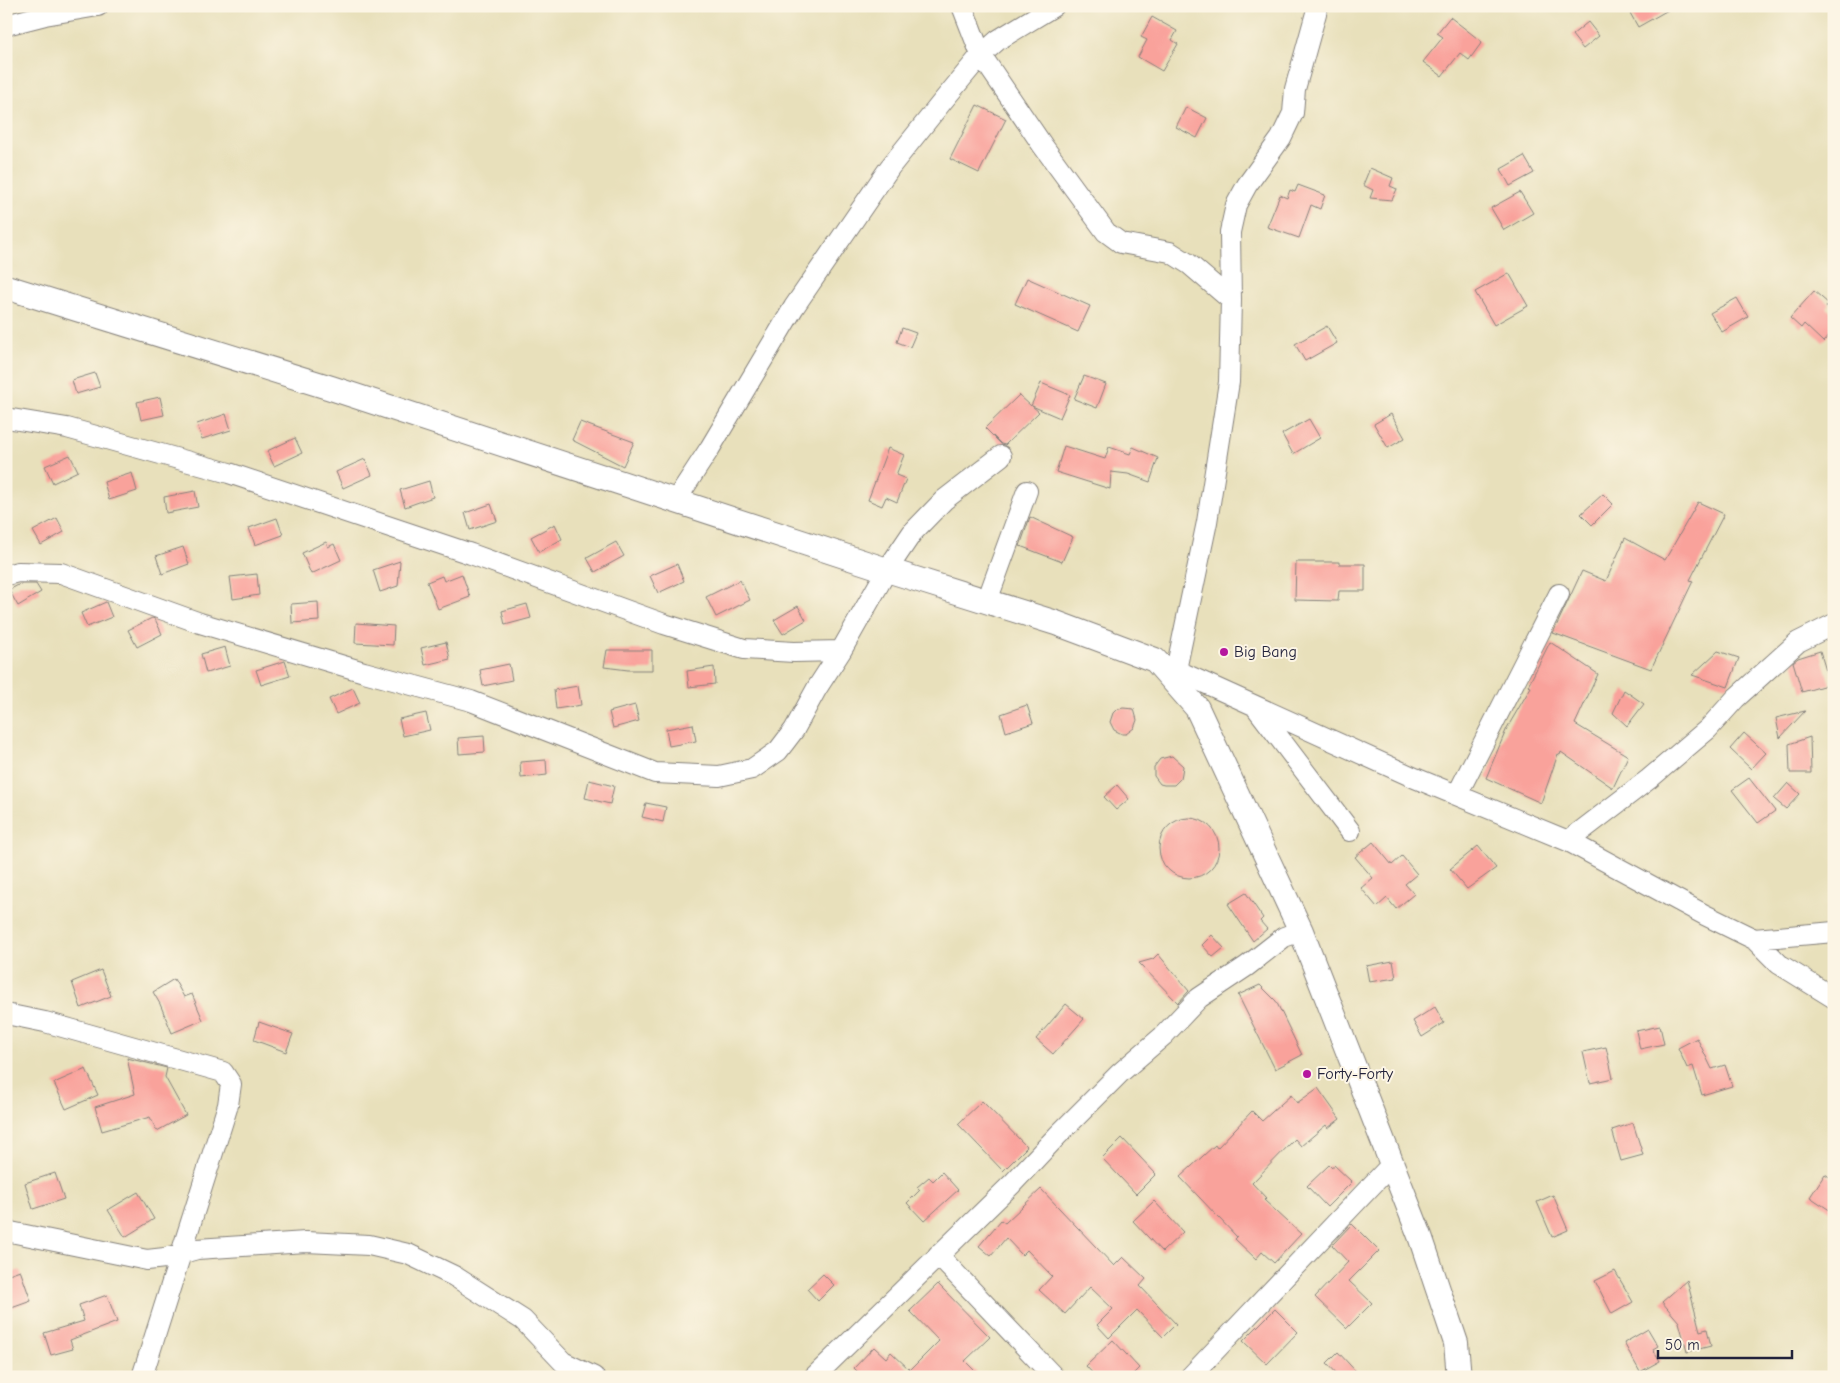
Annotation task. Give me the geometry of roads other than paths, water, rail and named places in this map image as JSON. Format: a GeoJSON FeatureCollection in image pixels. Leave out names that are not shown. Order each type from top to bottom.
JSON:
{"type":"FeatureCollection","features":[{"type":"Feature","properties":{"kind":"street"},"geometry":{"type":"LineString","coordinates":[[6,25],[45,14],[98,6]]}},
{"type":"Feature","properties":{"kind":"street"},"geometry":{"type":"LineString","coordinates":[[962,6],[981,55],[1043,146],[1106,232],[1121,243],[1170,252],[1188,264],[1231,300]]}},
{"type":"Feature","properties":{"kind":"street"},"geometry":{"type":"LineString","coordinates":[[676,500],[710,448],[794,307],[890,168],[981,55],[998,40],[1054,6]]}},
{"type":"Feature","properties":{"kind":"street"},"geometry":{"type":"LineString","coordinates":[[1176,670],[1207,522],[1229,382],[1230,232],[1236,204],[1247,185],[1281,138],[1293,113],[1295,89],[1318,6]]}},
{"type":"Feature","properties":{"kind":"street"},"geometry":{"type":"LineString","coordinates":[[6,287],[331,388],[887,570],[1056,623],[1155,660],[1414,778],[1568,841],[1705,915],[1754,939],[1779,964],[1834,998]]}},
{"type":"Feature","properties":{"kind":"street"},"geometry":{"type":"LineString","coordinates":[[6,418],[67,428],[229,473],[471,554],[664,624],[744,649],[794,652],[841,651]]}},
{"type":"Feature","properties":{"kind":"street"},"geometry":{"type":"LineString","coordinates":[[6,575],[18,572],[61,573],[200,623],[364,672],[471,701],[655,773],[719,776],[752,769],[778,751],[794,730],[887,570],[912,533],[944,500],[1002,456]]}},
{"type":"Feature","properties":{"kind":"street"},"geometry":{"type":"LineString","coordinates":[[987,602],[1028,491]]}},
{"type":"Feature","properties":{"kind":"street"},"geometry":{"type":"LineString","coordinates":[[1457,795],[1559,594]]}},
{"type":"Feature","properties":{"kind":"street"},"geometry":{"type":"LineString","coordinates":[[1568,841],[1648,779],[1708,729],[1736,698],[1798,642],[1834,624]]}},
{"type":"Feature","properties":{"kind":"street"},"geometry":{"type":"LineString","coordinates":[[1155,660],[1197,708],[1300,931],[1420,1236],[1456,1343],[1458,1377]]}},
{"type":"Feature","properties":{"kind":"street"},"geometry":{"type":"LineString","coordinates":[[1254,705],[1350,831]]}},
{"type":"Feature","properties":{"kind":"street"},"geometry":{"type":"LineString","coordinates":[[814,1377],[1012,1184],[1120,1073],[1163,1036],[1199,998],[1248,966],[1284,937],[1300,931]]}},
{"type":"Feature","properties":{"kind":"street"},"geometry":{"type":"LineString","coordinates":[[1754,939],[1834,932]]}},
{"type":"Feature","properties":{"kind":"street"},"geometry":{"type":"LineString","coordinates":[[6,1014],[45,1022],[223,1072],[231,1084],[228,1105],[142,1377]]}},
{"type":"Feature","properties":{"kind":"street"},"geometry":{"type":"LineString","coordinates":[[1190,1377],[1392,1164]]}},
{"type":"Feature","properties":{"kind":"street"},"geometry":{"type":"LineString","coordinates":[[6,1231],[147,1260],[198,1249],[306,1242],[369,1245],[408,1254],[454,1276],[523,1320],[563,1362],[594,1377]]}},
{"type":"Feature","properties":{"kind":"street"},"geometry":{"type":"LineString","coordinates":[[938,1255],[1054,1377]]}},
{"type":"Feature","properties":{"kind":"place","name":"Big Bang"},"geometry":{"type":"Point","coordinates":[1224,652]}},
{"type":"Feature","properties":{"kind":"place","name":"Forty-Forty"},"geometry":{"type":"Point","coordinates":[1307,1074]}}]}
